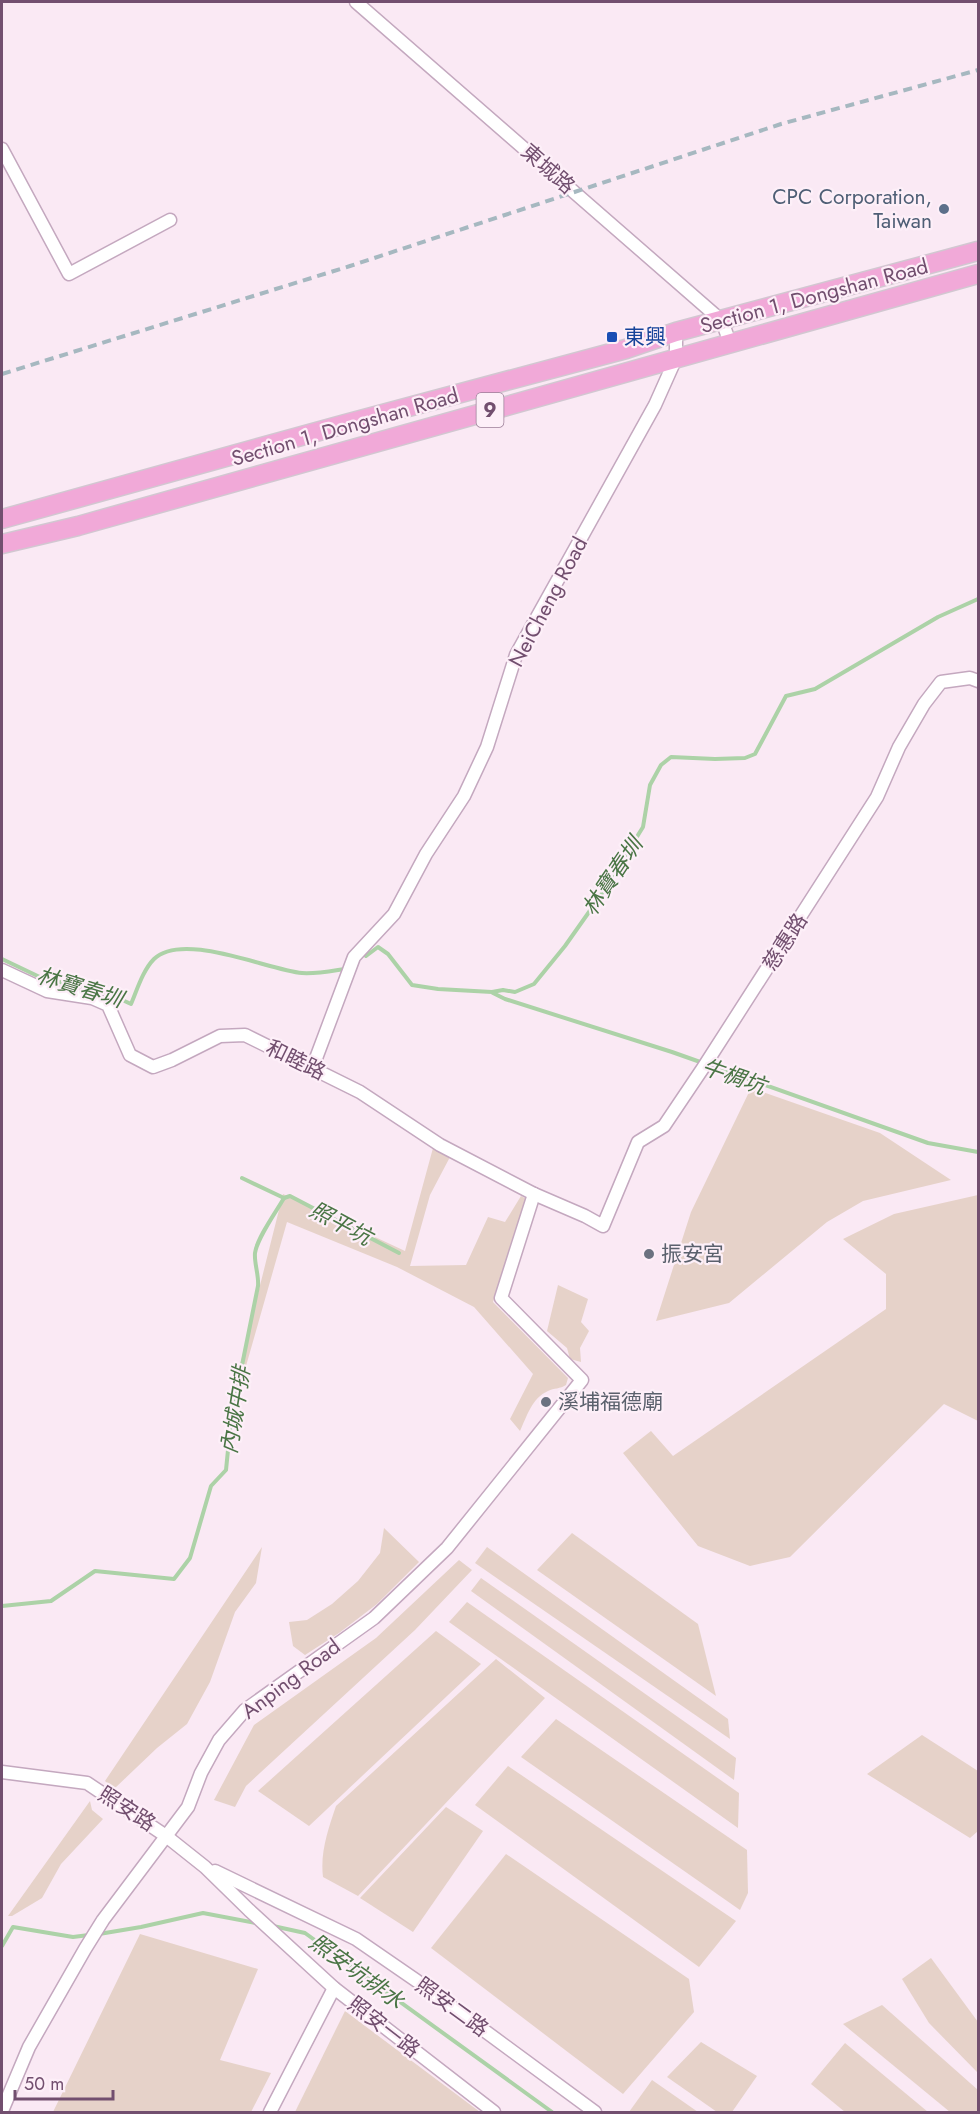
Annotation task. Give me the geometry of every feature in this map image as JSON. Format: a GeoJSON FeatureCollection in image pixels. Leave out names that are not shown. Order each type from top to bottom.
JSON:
{"type":"FeatureCollection","features":[{"type":"Feature","properties":{"kind":"main road","name":"Section 1, Dongshan Road"},"geometry":{"type":"LineString","coordinates":[[2,519],[605,355],[676,332],[978,251]]}},
{"type":"Feature","properties":{"kind":"main road","name":"Section 1, Dongshan Road"},"geometry":{"type":"LineString","coordinates":[[2,544],[78,526],[978,274]]}},
{"type":"Feature","properties":{"kind":"main road"},"geometry":{"type":"LineString","coordinates":[[73,501],[78,526]]}},
{"type":"Feature","properties":{"kind":"street","name":"東城路"},"geometry":{"type":"LineString","coordinates":[[356,2],[722,321],[730,343]]}},
{"type":"Feature","properties":{"kind":"street"},"geometry":{"type":"LineString","coordinates":[[2,149],[69,274],[170,220]]}},
{"type":"Feature","properties":{"kind":"street","name":"NeiCheng Road"},"geometry":{"type":"LineString","coordinates":[[312,1069],[354,957],[394,914],[426,854],[464,796],[487,747],[516,655],[655,405],[676,358],[676,332]]}},
{"type":"Feature","properties":{"kind":"street","name":"慈惠路"},"geometry":{"type":"LineString","coordinates":[[603,1226],[639,1142],[664,1126],[705,1064],[877,797],[899,747],[924,704],[941,682],[970,678],[978,681]]}},
{"type":"Feature","properties":{"kind":"street","name":"和睦路"},"geometry":{"type":"LineString","coordinates":[[2,970],[47,991],[92,998],[108,1005],[130,1055],[153,1067],[220,1036],[245,1035],[360,1092],[440,1145],[534,1194],[585,1215],[603,1226]]}},
{"type":"Feature","properties":{"kind":"street","name":"Anping Road"},"geometry":{"type":"LineString","coordinates":[[2,2111],[29,2047],[85,1949],[188,1807],[201,1773],[219,1740],[245,1710],[374,1617],[447,1548],[582,1380],[501,1298],[534,1194]]}},
{"type":"Feature","properties":{"kind":"street","name":"照安路"},"geometry":{"type":"LineString","coordinates":[[2,1772],[87,1783],[166,1836],[205,1867]]}},
{"type":"Feature","properties":{"kind":"street","name":"照安一路"},"geometry":{"type":"LineString","coordinates":[[205,1867],[334,1988],[494,2112]]}},
{"type":"Feature","properties":{"kind":"street","name":"照安二路"},"geometry":{"type":"LineString","coordinates":[[205,1867],[356,1939],[595,2112]]}},
{"type":"Feature","properties":{"kind":"street"},"geometry":{"type":"LineString","coordinates":[[270,2112],[334,1988]]}},
{"type":"Feature","properties":{"kind":"shaded area"},"geometry":{"type":"Polygon","coordinates":[[[751,1088],[880,1133],[951,1180],[863,1201],[827,1222],[729,1303],[656,1321],[691,1212],[751,1088]]]}},
{"type":"Feature","properties":{"kind":"shaded area"},"geometry":{"type":"Polygon","coordinates":[[[433,1148],[450,1157],[430,1195],[410,1266],[466,1265],[488,1217],[505,1222],[521,1196],[528,1200],[493,1302],[568,1378],[566,1385],[548,1391],[538,1398],[520,1431],[510,1419],[533,1374],[474,1307],[397,1267],[287,1222],[246,1366],[240,1365],[283,1194],[405,1251],[433,1148]]]}},
{"type":"Feature","properties":{"kind":"shaded area"},"geometry":{"type":"Polygon","coordinates":[[[978,1195],[978,1421],[944,1404],[790,1557],[750,1566],[698,1546],[623,1453],[651,1431],[673,1456],[886,1309],[886,1274],[843,1239],[894,1214],[978,1195]]]}},
{"type":"Feature","properties":{"kind":"shaded area"},"geometry":{"type":"Polygon","coordinates":[[[558,1285],[588,1299],[581,1322],[589,1331],[580,1348],[581,1362],[570,1359],[567,1348],[547,1331],[558,1285]]]}},
{"type":"Feature","properties":{"kind":"shaded area"},"geometry":{"type":"Polygon","coordinates":[[[384,1528],[419,1562],[377,1604],[305,1655],[293,1646],[289,1622],[307,1620],[332,1604],[358,1581],[380,1553],[384,1528]]]}},
{"type":"Feature","properties":{"kind":"shaded area"},"geometry":{"type":"Polygon","coordinates":[[[572,1533],[698,1624],[716,1696],[537,1570],[572,1533]]]}},
{"type":"Feature","properties":{"kind":"shaded area"},"geometry":{"type":"Polygon","coordinates":[[[262,1547],[256,1583],[235,1612],[210,1682],[187,1724],[157,1748],[114,1789],[105,1781],[262,1547]]]}},
{"type":"Feature","properties":{"kind":"shaded area"},"geometry":{"type":"Polygon","coordinates":[[[487,1547],[728,1719],[730,1739],[475,1563],[487,1547]]]}},
{"type":"Feature","properties":{"kind":"shaded area"},"geometry":{"type":"Polygon","coordinates":[[[459,1560],[472,1570],[415,1630],[246,1786],[235,1807],[214,1800],[254,1725],[376,1638],[459,1560]]]}},
{"type":"Feature","properties":{"kind":"shaded area"},"geometry":{"type":"Polygon","coordinates":[[[481,1578],[736,1758],[734,1780],[471,1591],[481,1578]]]}},
{"type":"Feature","properties":{"kind":"shaded area"},"geometry":{"type":"Polygon","coordinates":[[[467,1602],[739,1793],[738,1828],[449,1622],[467,1602]]]}},
{"type":"Feature","properties":{"kind":"shaded area"},"geometry":{"type":"Polygon","coordinates":[[[436,1631],[481,1664],[309,1826],[258,1791],[436,1631]]]}},
{"type":"Feature","properties":{"kind":"shaded area"},"geometry":{"type":"Polygon","coordinates":[[[496,1659],[545,1698],[358,1896],[323,1877],[324,1850],[336,1806],[496,1659]]]}},
{"type":"Feature","properties":{"kind":"shaded area"},"geometry":{"type":"Polygon","coordinates":[[[556,1719],[747,1850],[748,1893],[740,1910],[521,1757],[556,1719]]]}},
{"type":"Feature","properties":{"kind":"shaded area"},"geometry":{"type":"Polygon","coordinates":[[[922,1735],[978,1771],[978,1831],[970,1838],[867,1774],[922,1735]]]}},
{"type":"Feature","properties":{"kind":"shaded area"},"geometry":{"type":"Polygon","coordinates":[[[508,1766],[736,1921],[699,1967],[475,1805],[508,1766]]]}},
{"type":"Feature","properties":{"kind":"shaded area"},"geometry":{"type":"Polygon","coordinates":[[[90,1801],[92,1810],[103,1819],[61,1864],[42,1898],[12,1916],[8,1916],[90,1801]]]}},
{"type":"Feature","properties":{"kind":"shaded area"},"geometry":{"type":"Polygon","coordinates":[[[446,1807],[483,1831],[413,1932],[360,1898],[446,1807]]]}},
{"type":"Feature","properties":{"kind":"shaded area"},"geometry":{"type":"Polygon","coordinates":[[[506,1854],[689,1979],[694,2012],[623,2094],[431,1948],[506,1854]]]}},
{"type":"Feature","properties":{"kind":"shaded area"},"geometry":{"type":"Polygon","coordinates":[[[140,1934],[258,1969],[220,2060],[271,2073],[251,2112],[53,2112],[140,1934]]]}},
{"type":"Feature","properties":{"kind":"shaded area"},"geometry":{"type":"Polygon","coordinates":[[[931,1958],[978,2022],[978,2073],[929,2023],[902,1979],[931,1958]]]}},
{"type":"Feature","properties":{"kind":"shaded area"},"geometry":{"type":"Polygon","coordinates":[[[882,2005],[978,2090],[978,2112],[950,2112],[843,2024],[882,2005]]]}},
{"type":"Feature","properties":{"kind":"shaded area"},"geometry":{"type":"Polygon","coordinates":[[[345,2011],[480,2112],[295,2112],[345,2011]]]}},
{"type":"Feature","properties":{"kind":"shaded area"},"geometry":{"type":"Polygon","coordinates":[[[701,2042],[757,2076],[732,2112],[717,2112],[667,2077],[701,2042]]]}},
{"type":"Feature","properties":{"kind":"shaded area"},"geometry":{"type":"Polygon","coordinates":[[[845,2043],[928,2112],[845,2112],[811,2084],[845,2043]]]}},
{"type":"Feature","properties":{"kind":"shaded area"},"geometry":{"type":"Polygon","coordinates":[[[652,2080],[698,2112],[629,2112],[652,2080]]]}},
{"type":"Feature","properties":{"kind":"waterway","name":"林寶春圳"},"geometry":{"type":"LineString","coordinates":[[366,956],[378,947],[388,954],[412,985],[438,989],[515,992],[534,984],[565,946],[601,895],[643,827],[650,785],[661,765],[671,757],[745,758],[755,754],[786,696],[815,689],[938,617],[978,599]]}},
{"type":"Feature","properties":{"kind":"waterway","name":"林寶春圳"},"geometry":{"type":"LineString","coordinates":[[2,959],[46,980],[85,986],[131,1004],[150,964],[167,951],[205,950],[302,973],[344,969]]}},
{"type":"Feature","properties":{"kind":"waterway","name":"牛椆坑"},"geometry":{"type":"LineString","coordinates":[[493,993],[505,999],[672,1052],[928,1143],[978,1152]]}},
{"type":"Feature","properties":{"kind":"waterway"},"geometry":{"type":"LineString","coordinates":[[242,1178],[284,1198]]}},
{"type":"Feature","properties":{"kind":"waterway","name":"照平坑"},"geometry":{"type":"LineString","coordinates":[[284,1198],[290,1196],[399,1253]]}},
{"type":"Feature","properties":{"kind":"waterway","name":"內城中排"},"geometry":{"type":"LineString","coordinates":[[2,1606],[51,1601],[95,1571],[174,1579],[190,1558],[211,1486],[226,1470],[231,1420],[258,1286],[256,1247],[284,1198]]}},
{"type":"Feature","properties":{"kind":"waterway","name":"照安坑排水"},"geometry":{"type":"LineString","coordinates":[[99,1934],[203,1913],[256,1923]]}},
{"type":"Feature","properties":{"kind":"waterway","name":"照安坑排水"},"geometry":{"type":"LineString","coordinates":[[273,1926],[305,1933],[552,2112]]}},
{"type":"Feature","properties":{"kind":"waterway","name":"照安坑排水"},"geometry":{"type":"LineString","coordinates":[[2,1946],[13,1927],[73,1937],[89,1935]]}},
{"type":"Feature","properties":{"kind":"railway"},"geometry":{"type":"LineString","coordinates":[[2,374],[350,266],[781,124],[978,70]]}},
{"type":"Feature","properties":{"kind":"place","name":"CPC Corporation, Taiwan"},"geometry":{"type":"Point","coordinates":[944,209]}},
{"type":"Feature","properties":{"kind":"place","name":"東興"},"geometry":{"type":"Point","coordinates":[612,337]}},
{"type":"Feature","properties":{"kind":"place","name":"振安宮"},"geometry":{"type":"Point","coordinates":[649,1254]}},
{"type":"Feature","properties":{"kind":"place","name":"溪埔福德廟"},"geometry":{"type":"Point","coordinates":[546,1402]}}]}
